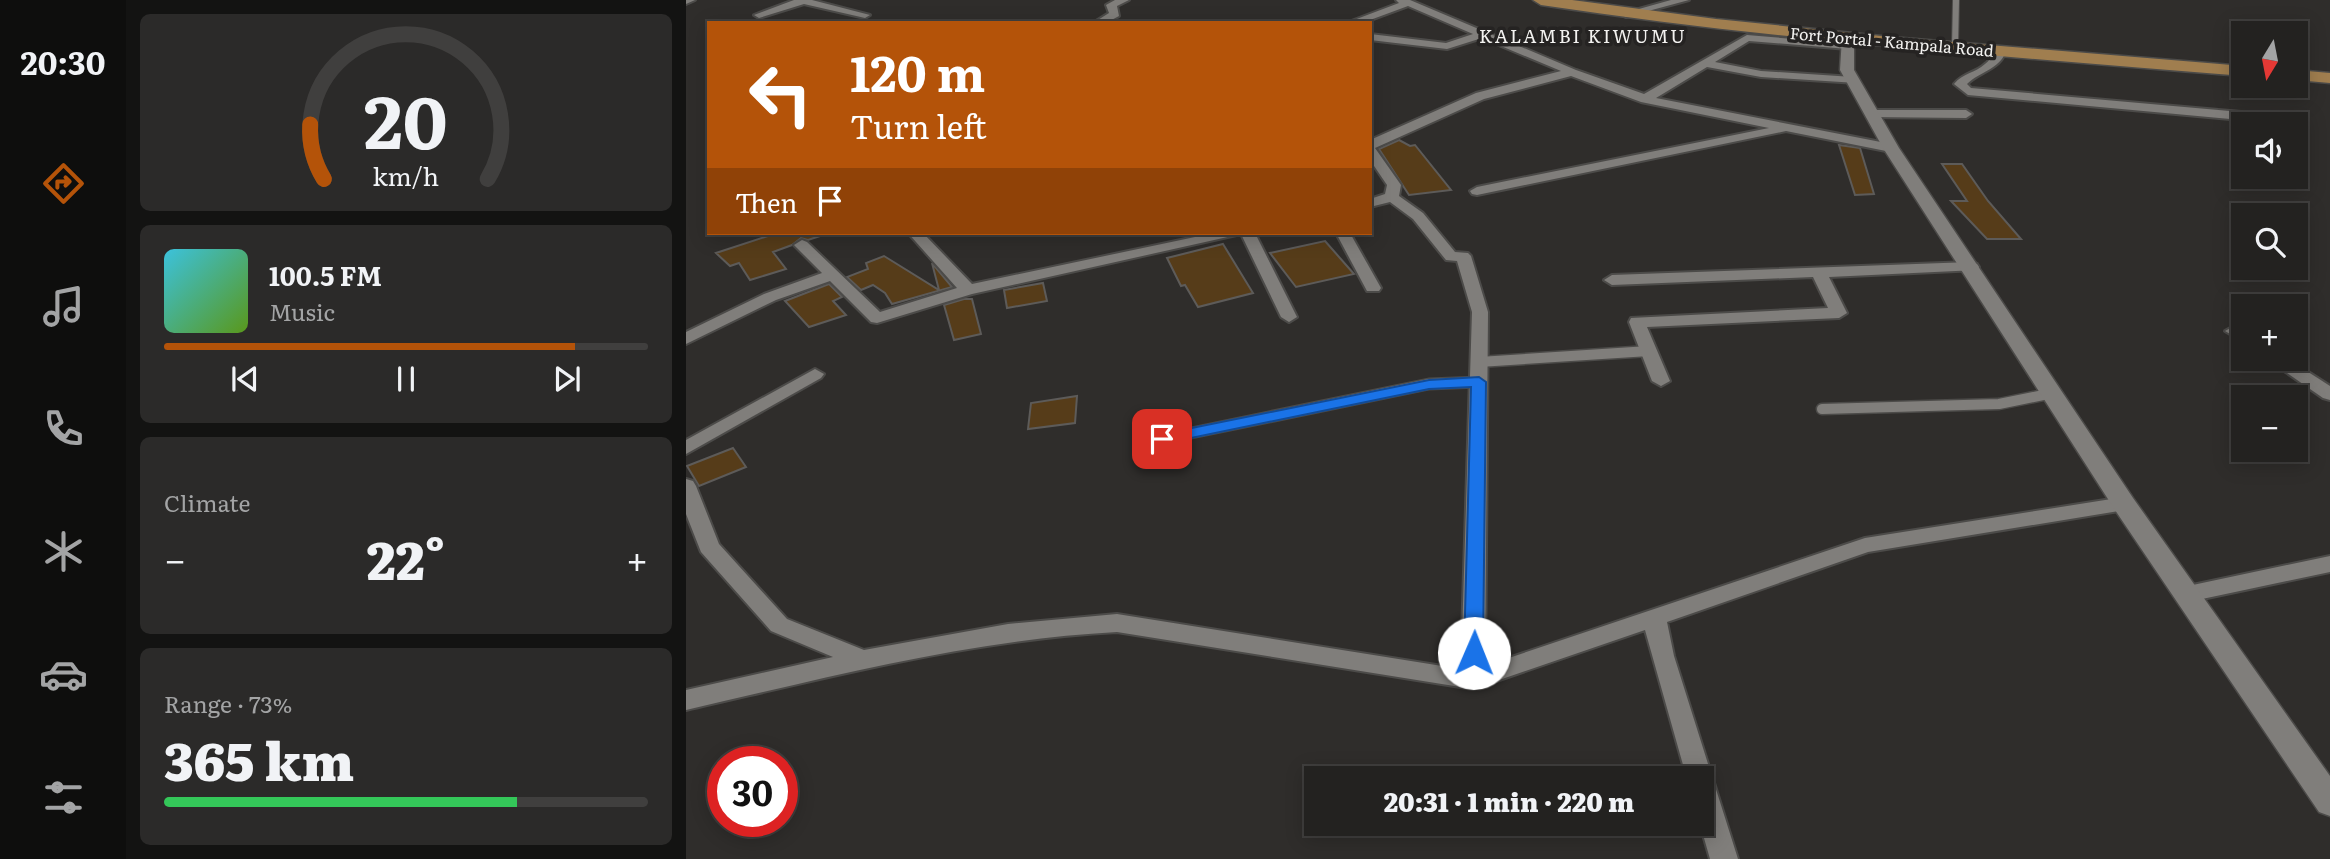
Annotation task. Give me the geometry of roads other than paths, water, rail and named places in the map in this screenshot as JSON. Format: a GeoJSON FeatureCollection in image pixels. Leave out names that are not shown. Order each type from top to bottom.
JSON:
{"type":"FeatureCollection","features":[{"type":"Feature","properties":{"kind":"main road","name":"Fort Portal - Kampala Road"},"geometry":{"type":"LineString","coordinates":[[1541,0],[1748,33],[1848,42],[1955,46],[2231,70]]}},
{"type":"Feature","properties":{"kind":"main road"},"geometry":{"type":"LineString","coordinates":[[2308,76],[2330,78]]}},
{"type":"Feature","properties":{"kind":"street"},"geometry":{"type":"LineString","coordinates":[[759,15],[801,0],[865,15]]}},
{"type":"Feature","properties":{"kind":"street"},"geometry":{"type":"LineString","coordinates":[[1102,21],[1115,14],[1111,5],[1124,0]]}},
{"type":"Feature","properties":{"kind":"street"},"geometry":{"type":"LineString","coordinates":[[1626,14],[1684,0]]}},
{"type":"Feature","properties":{"kind":"street"},"geometry":{"type":"LineString","coordinates":[[1356,21],[1405,1],[1481,35],[1645,99],[1891,148]]}},
{"type":"Feature","properties":{"kind":"street"},"geometry":{"type":"LineString","coordinates":[[1645,99],[1748,33]]}},
{"type":"Feature","properties":{"kind":"street"},"geometry":{"type":"LineString","coordinates":[[1372,37],[1447,46],[1481,35]]}},
{"type":"Feature","properties":{"kind":"street"},"geometry":{"type":"LineString","coordinates":[[1848,42],[1847,70],[1891,148],[2124,504],[2330,802]]}},
{"type":"Feature","properties":{"kind":"street"},"geometry":{"type":"LineString","coordinates":[[2002,50],[1989,66],[1967,77],[1960,85],[1968,91],[2231,115]]}},
{"type":"Feature","properties":{"kind":"street"},"geometry":{"type":"LineString","coordinates":[[1704,63],[1761,74],[1853,81]]}},
{"type":"Feature","properties":{"kind":"street"},"geometry":{"type":"LineString","coordinates":[[1372,147],[1480,96],[1572,72]]}},
{"type":"Feature","properties":{"kind":"street"},"geometry":{"type":"LineString","coordinates":[[1872,114],[1966,114]]}},
{"type":"Feature","properties":{"kind":"street"},"geometry":{"type":"LineString","coordinates":[[1477,191],[1789,128]]}},
{"type":"Feature","properties":{"kind":"street"},"geometry":{"type":"LineString","coordinates":[[1372,151],[1394,186],[1392,197]]}},
{"type":"Feature","properties":{"kind":"street"},"geometry":{"type":"LineString","coordinates":[[1372,203],[1392,197]]}},
{"type":"Feature","properties":{"kind":"street"},"geometry":{"type":"LineString","coordinates":[[1392,197],[1418,216],[1451,257],[1463,256],[1480,312],[1473,680]]}},
{"type":"Feature","properties":{"kind":"street"},"geometry":{"type":"LineString","coordinates":[[917,235],[968,290]]}},
{"type":"Feature","properties":{"kind":"street"},"geometry":{"type":"LineString","coordinates":[[802,245],[877,318],[968,290],[1225,235]]}},
{"type":"Feature","properties":{"kind":"street"},"geometry":{"type":"LineString","coordinates":[[1249,235],[1289,317]]}},
{"type":"Feature","properties":{"kind":"street"},"geometry":{"type":"LineString","coordinates":[[1344,235],[1373,288]]}},
{"type":"Feature","properties":{"kind":"street"},"geometry":{"type":"LineString","coordinates":[[1612,281],[1971,267]]}},
{"type":"Feature","properties":{"kind":"street"},"geometry":{"type":"LineString","coordinates":[[1661,381],[1637,322],[1839,313],[1819,273]]}},
{"type":"Feature","properties":{"kind":"street"},"geometry":{"type":"LineString","coordinates":[[686,339],[770,297],[832,275]]}},
{"type":"Feature","properties":{"kind":"street"},"geometry":{"type":"LineString","coordinates":[[2295,371],[2330,394]]}},
{"type":"Feature","properties":{"kind":"street"},"geometry":{"type":"LineString","coordinates":[[686,448],[815,374]]}},
{"type":"Feature","properties":{"kind":"street"},"geometry":{"type":"LineString","coordinates":[[686,486],[709,547],[779,625],[867,661]]}},
{"type":"Feature","properties":{"kind":"street"},"geometry":{"type":"LineString","coordinates":[[686,700],[998,632],[1060,625],[1117,623],[1473,680],[1865,545],[2124,504]]}},
{"type":"Feature","properties":{"kind":"street"},"geometry":{"type":"LineString","coordinates":[[2188,594],[2330,564]]}},
{"type":"Feature","properties":{"kind":"street"},"geometry":{"type":"LineString","coordinates":[[1654,618],[1662,656],[1695,766]]}},
{"type":"Feature","properties":{"kind":"street"},"geometry":{"type":"LineString","coordinates":[[1714,826],[1724,859]]}},
{"type":"Feature","properties":{"kind":"lane"},"geometry":{"type":"LineString","coordinates":[[1955,46],[1956,0]]}},
{"type":"Feature","properties":{"kind":"lane"},"geometry":{"type":"LineString","coordinates":[[1162,439],[1479,372],[1649,351]]}},
{"type":"Feature","properties":{"kind":"lane"},"geometry":{"type":"LineString","coordinates":[[1822,409],[1999,404],[2053,393]]}},
{"type":"Feature","properties":{"kind":"district","name":"KALAMBI KIWUMU"},"geometry":{"type":"Point","coordinates":[1583,35]}}]}
